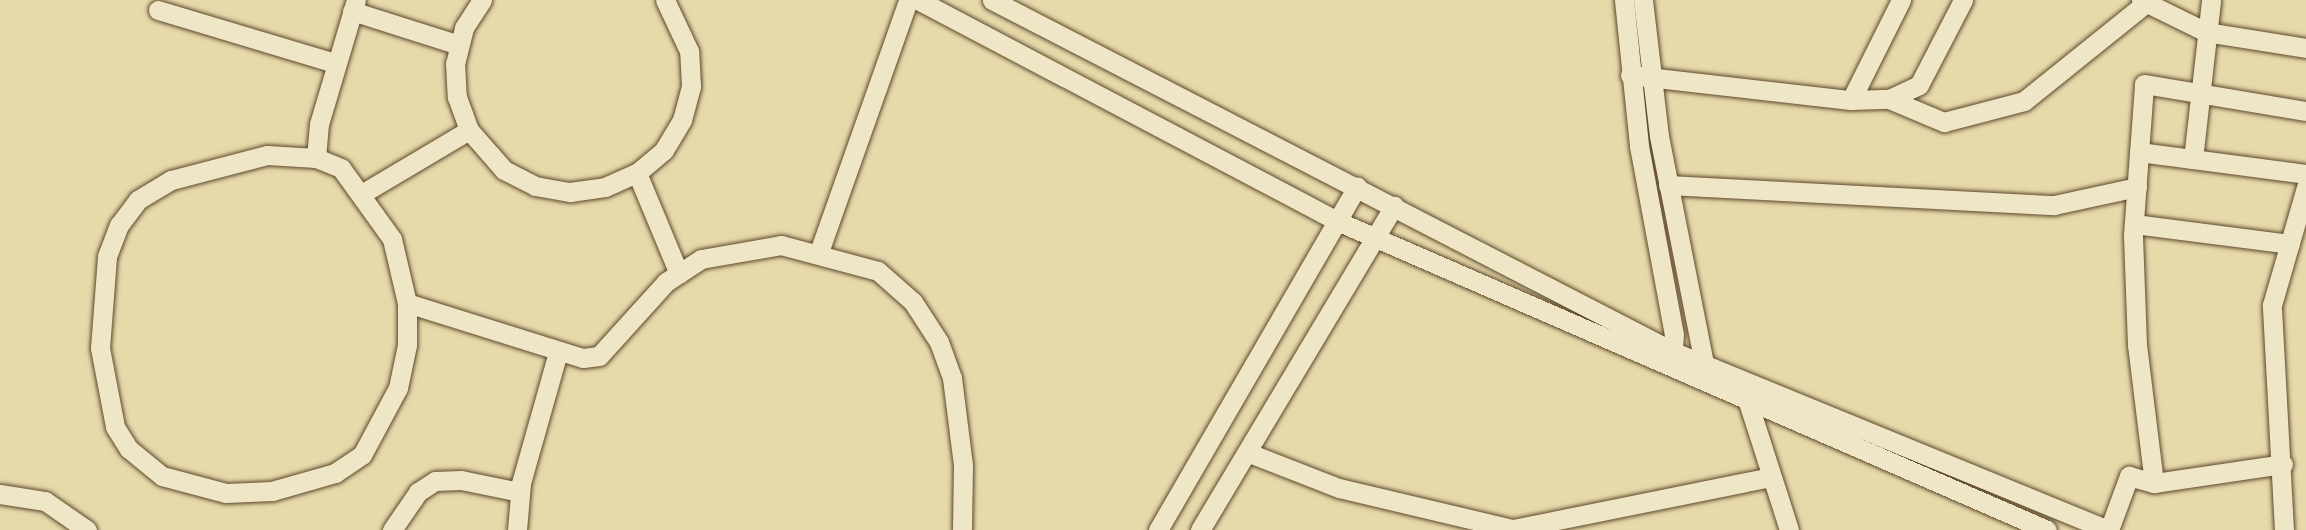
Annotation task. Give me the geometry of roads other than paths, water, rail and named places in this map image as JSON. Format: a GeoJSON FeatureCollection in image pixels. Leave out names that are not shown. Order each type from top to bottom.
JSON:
{"type":"FeatureCollection","features":[{"type":"Feature","properties":{"kind":"street"},"geometry":{"type":"LineString","coordinates":[[482,0],[458,45],[455,80],[469,130],[504,170],[552,190],[597,189],[637,173],[674,136],[691,86],[684,34],[665,0]]}},
{"type":"Feature","properties":{"kind":"street"},"geometry":{"type":"LineString","coordinates":[[819,252],[908,0]]}},
{"type":"Feature","properties":{"kind":"street"},"geometry":{"type":"LineString","coordinates":[[918,0],[1337,221],[1708,376],[2108,530],[2129,476],[2154,483],[2283,464]]}},
{"type":"Feature","properties":{"kind":"street"},"geometry":{"type":"LineString","coordinates":[[992,0],[1394,206],[1672,361]]}},
{"type":"Feature","properties":{"kind":"street"},"geometry":{"type":"LineString","coordinates":[[1624,0],[1630,75],[1672,361]]}},
{"type":"Feature","properties":{"kind":"street"},"geometry":{"type":"LineString","coordinates":[[1643,0],[1668,185],[1708,376],[1748,402],[2048,530]]}},
{"type":"Feature","properties":{"kind":"street"},"geometry":{"type":"LineString","coordinates":[[1851,100],[1901,0]]}},
{"type":"Feature","properties":{"kind":"street"},"geometry":{"type":"LineString","coordinates":[[1630,75],[1851,100],[1889,99],[1919,85],[1963,0]]}},
{"type":"Feature","properties":{"kind":"street"},"geometry":{"type":"LineString","coordinates":[[2193,159],[2203,94],[2206,32],[2211,0]]}},
{"type":"Feature","properties":{"kind":"street"},"geometry":{"type":"LineString","coordinates":[[1889,99],[1944,122],[2024,101],[2143,1],[2206,32],[2306,48]]}},
{"type":"Feature","properties":{"kind":"street"},"geometry":{"type":"LineString","coordinates":[[316,158],[335,63],[354,6],[458,45]]}},
{"type":"Feature","properties":{"kind":"street"},"geometry":{"type":"LineString","coordinates":[[158,10],[335,63]]}},
{"type":"Feature","properties":{"kind":"street"},"geometry":{"type":"LineString","coordinates":[[2154,483],[2137,345],[2134,224],[2144,84],[2306,111]]}},
{"type":"Feature","properties":{"kind":"street"},"geometry":{"type":"LineString","coordinates":[[363,192],[469,130]]}},
{"type":"Feature","properties":{"kind":"street"},"geometry":{"type":"LineString","coordinates":[[2139,152],[2193,159],[2306,185],[2272,305],[2283,464],[2284,530]]}},
{"type":"Feature","properties":{"kind":"street"},"geometry":{"type":"LineString","coordinates":[[267,155],[316,158],[341,168],[363,192],[391,239],[407,303],[407,345],[398,388],[362,455],[335,473],[272,491],[226,493],[162,476],[129,449],[115,427],[100,348],[107,257],[119,225],[138,200],[171,180],[267,155]]}},
{"type":"Feature","properties":{"kind":"street"},"geometry":{"type":"LineString","coordinates":[[637,173],[679,274]]}},
{"type":"Feature","properties":{"kind":"street"},"geometry":{"type":"LineString","coordinates":[[1668,185],[2054,205],[2137,187]]}},
{"type":"Feature","properties":{"kind":"street"},"geometry":{"type":"LineString","coordinates":[[1157,530],[1357,187]]}},
{"type":"Feature","properties":{"kind":"street"},"geometry":{"type":"LineString","coordinates":[[1200,530],[1249,453],[1394,206]]}},
{"type":"Feature","properties":{"kind":"street"},"geometry":{"type":"LineString","coordinates":[[2134,224],[2290,244]]}},
{"type":"Feature","properties":{"kind":"street"},"geometry":{"type":"LineString","coordinates":[[407,303],[558,352],[599,356],[679,274],[701,259],[735,250],[780,245],[819,252],[878,271],[913,302],[940,342],[952,378],[963,465],[962,530]]}},
{"type":"Feature","properties":{"kind":"street"},"geometry":{"type":"LineString","coordinates":[[517,530],[520,492],[558,352]]}},
{"type":"Feature","properties":{"kind":"street"},"geometry":{"type":"LineString","coordinates":[[1748,402],[1789,530]]}},
{"type":"Feature","properties":{"kind":"street"},"geometry":{"type":"LineString","coordinates":[[1249,453],[1339,488],[1513,529],[1770,477]]}},
{"type":"Feature","properties":{"kind":"street"},"geometry":{"type":"LineString","coordinates":[[392,530],[418,492],[435,481],[461,480],[520,492]]}},
{"type":"Feature","properties":{"kind":"street"},"geometry":{"type":"LineString","coordinates":[[0,494],[45,501],[87,530]]}}]}
